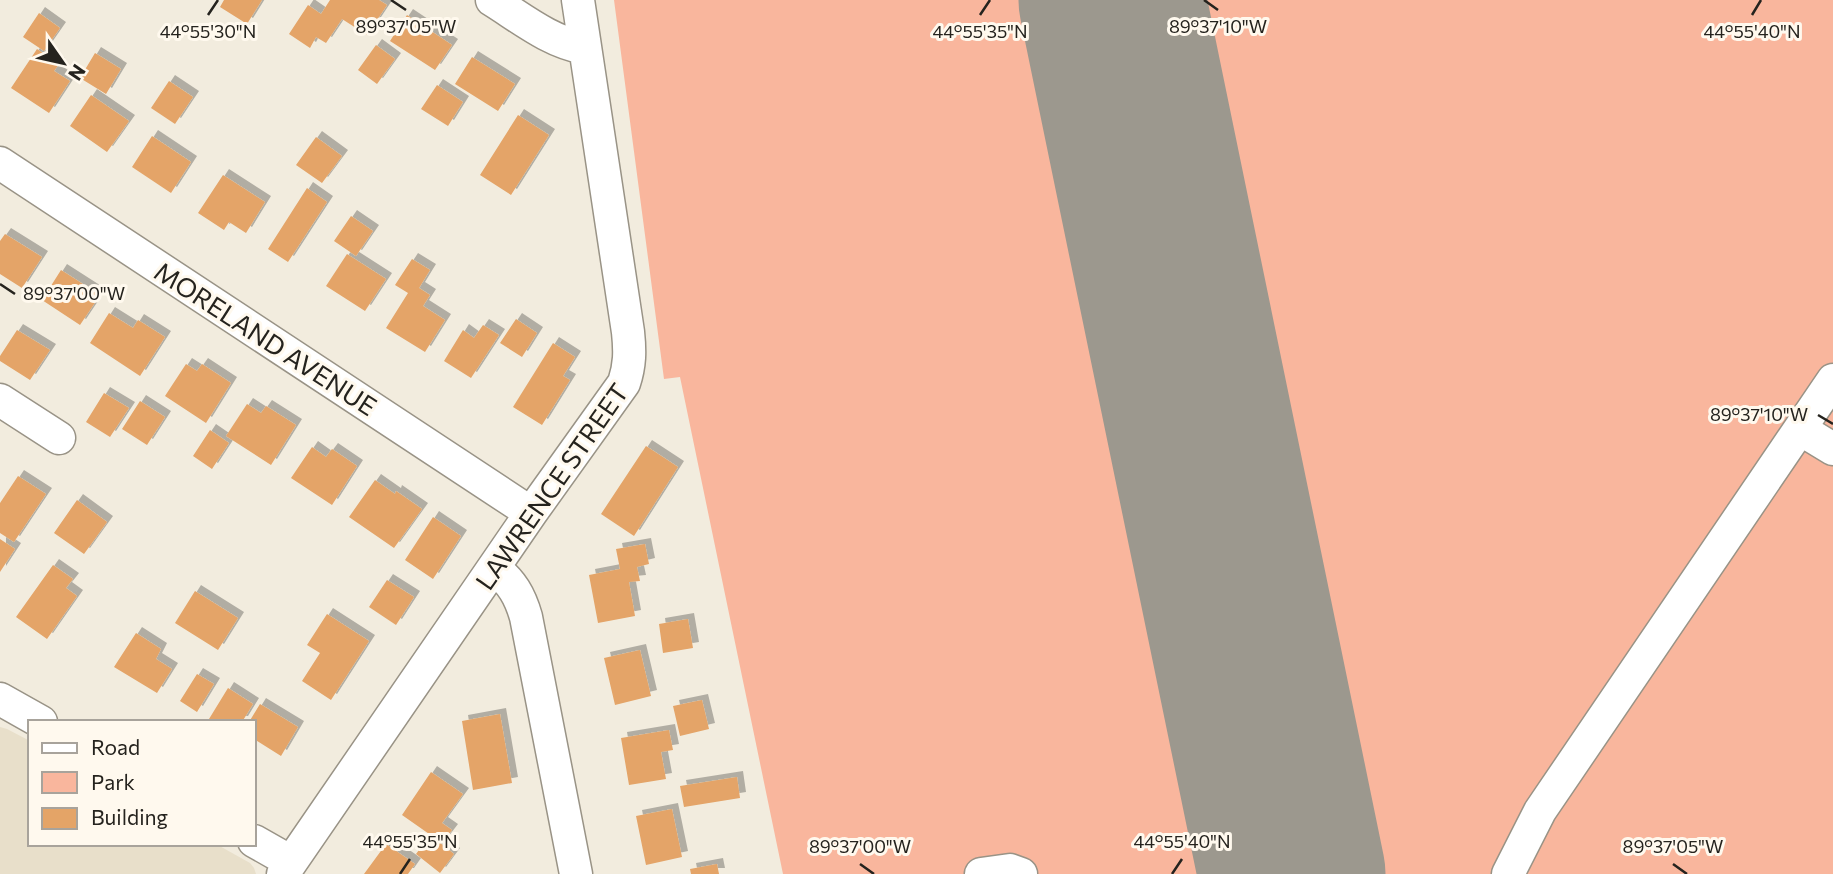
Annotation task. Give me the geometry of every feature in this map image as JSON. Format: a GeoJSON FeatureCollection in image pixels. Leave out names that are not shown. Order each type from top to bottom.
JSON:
{"type":"FeatureCollection","features":[{"type":"Feature","properties":{"kind":"street"},"geometry":{"type":"LineString","coordinates":[[492,0],[545,34],[563,43],[585,48]]}},
{"type":"Feature","properties":{"kind":"street","name":"LAWRENCE STREET"},"geometry":{"type":"LineString","coordinates":[[286,868],[624,383],[630,359],[628,332],[578,0]]}},
{"type":"Feature","properties":{"kind":"street","name":"MORELAND AVENUE"},"geometry":{"type":"LineString","coordinates":[[0,163],[531,513]]}},
{"type":"Feature","properties":{"kind":"street"},"geometry":{"type":"LineString","coordinates":[[1508,874],[1540,811],[1833,380]]}},
{"type":"Feature","properties":{"kind":"street"},"geometry":{"type":"LineString","coordinates":[[0,400],[59,438]]}},
{"type":"Feature","properties":{"kind":"street"},"geometry":{"type":"LineString","coordinates":[[1800,429],[1833,449]]}},
{"type":"Feature","properties":{"kind":"street"},"geometry":{"type":"LineString","coordinates":[[494,568],[512,584],[521,599],[527,619],[576,874]]}},
{"type":"Feature","properties":{"kind":"street"},"geometry":{"type":"LineString","coordinates":[[0,699],[37,720]]}},
{"type":"Feature","properties":{"kind":"street"},"geometry":{"type":"LineString","coordinates":[[256,843],[286,868]]}},
{"type":"Feature","properties":{"kind":"street"},"geometry":{"type":"LineString","coordinates":[[981,874],[1010,870],[1021,874]]}},
{"type":"Feature","properties":{"kind":"shaded area"},"geometry":{"type":"Polygon","coordinates":[[[0,727],[28,740],[28,846],[220,846],[250,863],[256,874],[0,874],[0,727]]]}},
{"type":"Feature","properties":{"kind":"green space"},"geometry":{"type":"Polygon","coordinates":[[[614,0],[1044,0],[1224,874],[783,874],[680,377],[664,379],[614,0]]]}},
{"type":"Feature","properties":{"kind":"green space"},"geometry":{"type":"Polygon","coordinates":[[[1168,0],[1833,0],[1833,874],[1344,874],[1168,0]]]}},
{"type":"Feature","properties":{"kind":"building"},"geometry":{"type":"Polygon","coordinates":[[[224,0],[262,0],[247,24],[220,7],[224,0]]]}},
{"type":"Feature","properties":{"kind":"building"},"geometry":{"type":"Polygon","coordinates":[[[330,0],[379,0],[387,5],[367,35],[342,19],[326,43],[316,37],[310,48],[289,34],[308,5],[321,14],[330,0]]]}},
{"type":"Feature","properties":{"kind":"building"},"geometry":{"type":"Polygon","coordinates":[[[39,13],[60,28],[44,51],[23,37],[39,13]]]}},
{"type":"Feature","properties":{"kind":"building"},"geometry":{"type":"Polygon","coordinates":[[[407,15],[452,45],[435,70],[390,41],[407,15]]]}},
{"type":"Feature","properties":{"kind":"building"},"geometry":{"type":"Polygon","coordinates":[[[376,45],[395,59],[377,84],[358,70],[376,45]]]}},
{"type":"Feature","properties":{"kind":"building"},"geometry":{"type":"Polygon","coordinates":[[[37,49],[59,64],[54,71],[70,81],[49,113],[11,88],[37,49]]]}},
{"type":"Feature","properties":{"kind":"building"},"geometry":{"type":"Polygon","coordinates":[[[95,53],[121,69],[106,94],[80,78],[95,53]]]}},
{"type":"Feature","properties":{"kind":"building"},"geometry":{"type":"Polygon","coordinates":[[[472,57],[515,84],[498,111],[455,84],[472,57]]]}},
{"type":"Feature","properties":{"kind":"building"},"geometry":{"type":"Polygon","coordinates":[[[169,81],[193,97],[175,124],[151,108],[169,81]]]}},
{"type":"Feature","properties":{"kind":"building"},"geometry":{"type":"Polygon","coordinates":[[[437,85],[463,102],[448,126],[421,109],[437,85]]]}},
{"type":"Feature","properties":{"kind":"building"},"geometry":{"type":"Polygon","coordinates":[[[91,95],[129,121],[107,152],[70,126],[91,95]]]}},
{"type":"Feature","properties":{"kind":"building"},"geometry":{"type":"Polygon","coordinates":[[[518,115],[549,135],[511,195],[480,175],[518,115]]]}},
{"type":"Feature","properties":{"kind":"building"},"geometry":{"type":"Polygon","coordinates":[[[152,136],[191,162],[171,193],[132,167],[152,136]]]}},
{"type":"Feature","properties":{"kind":"building"},"geometry":{"type":"Polygon","coordinates":[[[316,137],[342,156],[322,183],[296,165],[316,137]]]}},
{"type":"Feature","properties":{"kind":"building"},"geometry":{"type":"Polygon","coordinates":[[[223,175],[265,202],[246,233],[229,222],[224,230],[198,213],[223,175]]]}},
{"type":"Feature","properties":{"kind":"building"},"geometry":{"type":"Polygon","coordinates":[[[307,188],[327,202],[288,262],[268,249],[307,188]]]}},
{"type":"Feature","properties":{"kind":"building"},"geometry":{"type":"Polygon","coordinates":[[[351,216],[373,231],[356,256],[334,241],[351,216]]]}},
{"type":"Feature","properties":{"kind":"building"},"geometry":{"type":"Polygon","coordinates":[[[5,234],[42,257],[22,288],[0,274],[0,241],[5,234]]]}},
{"type":"Feature","properties":{"kind":"building"},"geometry":{"type":"Polygon","coordinates":[[[347,254],[386,279],[365,311],[326,286],[347,254]]]}},
{"type":"Feature","properties":{"kind":"building"},"geometry":{"type":"Polygon","coordinates":[[[412,259],[430,270],[419,288],[430,295],[423,306],[445,320],[425,352],[386,328],[408,293],[395,285],[412,259]]]}},
{"type":"Feature","properties":{"kind":"building"},"geometry":{"type":"Polygon","coordinates":[[[61,270],[100,295],[80,325],[42,300],[61,270]]]}},
{"type":"Feature","properties":{"kind":"building"},"geometry":{"type":"Polygon","coordinates":[[[109,313],[133,328],[138,320],[165,337],[140,376],[90,343],[109,313]]]}},
{"type":"Feature","properties":{"kind":"building"},"geometry":{"type":"Polygon","coordinates":[[[516,319],[537,333],[522,357],[500,343],[516,319]]]}},
{"type":"Feature","properties":{"kind":"building"},"geometry":{"type":"Polygon","coordinates":[[[483,325],[499,335],[471,378],[444,361],[463,330],[474,338],[483,325]]]}},
{"type":"Feature","properties":{"kind":"building"},"geometry":{"type":"Polygon","coordinates":[[[17,330],[50,350],[30,380],[0,361],[0,356],[17,330]]]}},
{"type":"Feature","properties":{"kind":"building"},"geometry":{"type":"Polygon","coordinates":[[[553,343],[575,357],[563,376],[570,380],[542,425],[513,407],[553,343]]]}},
{"type":"Feature","properties":{"kind":"building"},"geometry":{"type":"Polygon","coordinates":[[[186,364],[197,371],[202,364],[231,383],[206,423],[165,396],[186,364]]]}},
{"type":"Feature","properties":{"kind":"building"},"geometry":{"type":"Polygon","coordinates":[[[104,393],[129,408],[110,437],[86,422],[104,393]]]}},
{"type":"Feature","properties":{"kind":"building"},"geometry":{"type":"Polygon","coordinates":[[[140,401],[165,417],[147,445],[122,429],[140,401]]]}},
{"type":"Feature","properties":{"kind":"building"},"geometry":{"type":"Polygon","coordinates":[[[247,404],[261,413],[266,406],[296,425],[271,465],[226,436],[247,404]]]}},
{"type":"Feature","properties":{"kind":"building"},"geometry":{"type":"Polygon","coordinates":[[[210,430],[229,443],[212,469],[193,456],[210,430]]]}},
{"type":"Feature","properties":{"kind":"building"},"geometry":{"type":"Polygon","coordinates":[[[646,446],[678,467],[634,536],[601,514],[646,446]]]}},
{"type":"Feature","properties":{"kind":"building"},"geometry":{"type":"Polygon","coordinates":[[[312,447],[326,457],[332,449],[357,466],[332,505],[291,478],[312,447]]]}},
{"type":"Feature","properties":{"kind":"building"},"geometry":{"type":"Polygon","coordinates":[[[18,476],[46,494],[14,542],[0,533],[0,503],[18,476]]]}},
{"type":"Feature","properties":{"kind":"building"},"geometry":{"type":"Polygon","coordinates":[[[375,480],[422,509],[394,548],[349,517],[375,480]]]}},
{"type":"Feature","properties":{"kind":"building"},"geometry":{"type":"Polygon","coordinates":[[[77,500],[107,522],[84,554],[54,533],[77,500]]]}},
{"type":"Feature","properties":{"kind":"building"},"geometry":{"type":"Polygon","coordinates":[[[433,517],[461,536],[433,579],[405,560],[433,517]]]}},
{"type":"Feature","properties":{"kind":"building"},"geometry":{"type":"Polygon","coordinates":[[[0,539],[15,549],[0,572],[0,539]]]}},
{"type":"Feature","properties":{"kind":"building"},"geometry":{"type":"Polygon","coordinates":[[[645,544],[649,564],[637,567],[640,581],[629,582],[635,616],[598,623],[589,575],[620,569],[616,549],[645,544]]]}},
{"type":"Feature","properties":{"kind":"building"},"geometry":{"type":"Polygon","coordinates":[[[53,565],[73,579],[66,588],[77,596],[47,639],[16,617],[53,565]]]}},
{"type":"Feature","properties":{"kind":"building"},"geometry":{"type":"Polygon","coordinates":[[[387,580],[414,597],[396,625],[369,607],[387,580]]]}},
{"type":"Feature","properties":{"kind":"building"},"geometry":{"type":"Polygon","coordinates":[[[195,591],[238,618],[218,650],[175,623],[195,591]]]}},
{"type":"Feature","properties":{"kind":"building"},"geometry":{"type":"Polygon","coordinates":[[[327,614],[369,641],[331,700],[302,681],[320,653],[307,645],[327,614]]]}},
{"type":"Feature","properties":{"kind":"building"},"geometry":{"type":"Polygon","coordinates":[[[688,619],[693,648],[663,653],[659,624],[688,619]]]}},
{"type":"Feature","properties":{"kind":"building"},"geometry":{"type":"Polygon","coordinates":[[[136,633],[161,649],[156,659],[172,669],[157,693],[114,667],[136,633]]]}},
{"type":"Feature","properties":{"kind":"building"},"geometry":{"type":"Polygon","coordinates":[[[640,650],[651,696],[615,705],[604,658],[640,650]]]}},
{"type":"Feature","properties":{"kind":"building"},"geometry":{"type":"Polygon","coordinates":[[[197,674],[214,684],[197,712],[180,701],[197,674]]]}},
{"type":"Feature","properties":{"kind":"building"},"geometry":{"type":"Polygon","coordinates":[[[228,688],[253,704],[243,720],[209,719],[228,688]]]}},
{"type":"Feature","properties":{"kind":"building"},"geometry":{"type":"Polygon","coordinates":[[[702,700],[709,729],[680,736],[673,706],[702,700]]]}},
{"type":"Feature","properties":{"kind":"building"},"geometry":{"type":"Polygon","coordinates":[[[260,704],[298,727],[281,756],[256,740],[256,720],[250,720],[260,704]]]}},
{"type":"Feature","properties":{"kind":"building"},"geometry":{"type":"Polygon","coordinates":[[[500,714],[512,783],[473,790],[462,721],[500,714]]]}},
{"type":"Feature","properties":{"kind":"building"},"geometry":{"type":"Polygon","coordinates":[[[669,730],[673,750],[661,752],[666,779],[629,785],[621,738],[669,730]]]}},
{"type":"Feature","properties":{"kind":"building"},"geometry":{"type":"Polygon","coordinates":[[[431,772],[463,794],[442,823],[452,830],[442,843],[402,815],[431,772]]]}},
{"type":"Feature","properties":{"kind":"building"},"geometry":{"type":"Polygon","coordinates":[[[737,777],[740,798],[684,807],[680,786],[737,777]]]}},
{"type":"Feature","properties":{"kind":"building"},"geometry":{"type":"Polygon","coordinates":[[[672,809],[682,857],[646,865],[636,816],[672,809]]]}},
{"type":"Feature","properties":{"kind":"building"},"geometry":{"type":"Polygon","coordinates":[[[430,835],[454,854],[440,873],[416,854],[430,835]]]}},
{"type":"Feature","properties":{"kind":"building"},"geometry":{"type":"Polygon","coordinates":[[[386,844],[415,864],[408,874],[364,874],[386,844]]]}},
{"type":"Feature","properties":{"kind":"building"},"geometry":{"type":"Polygon","coordinates":[[[717,864],[719,874],[691,874],[690,869],[717,864]]]}},
{"type":"Feature","properties":{"kind":"runway"},"geometry":{"type":"LineString","coordinates":[[1112,0],[1292,874]]}}]}
